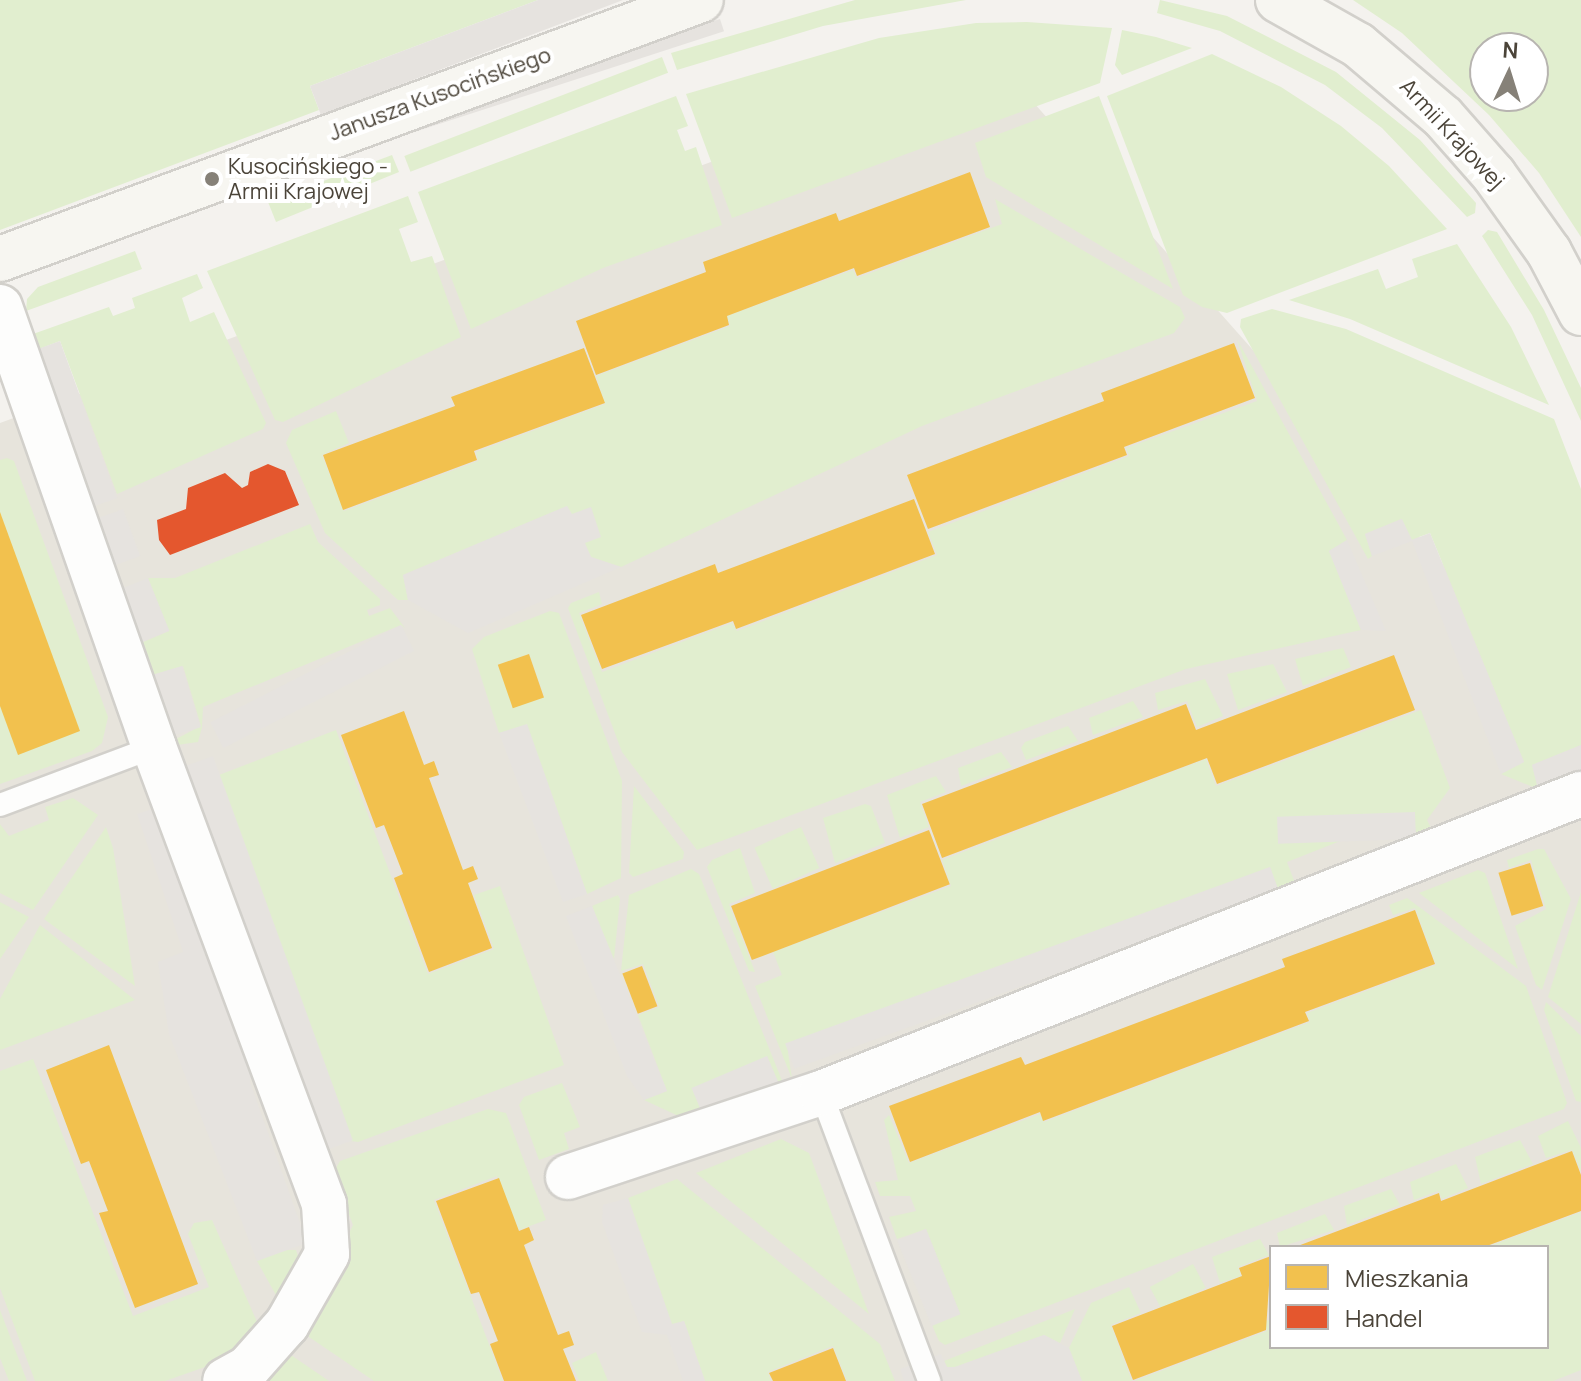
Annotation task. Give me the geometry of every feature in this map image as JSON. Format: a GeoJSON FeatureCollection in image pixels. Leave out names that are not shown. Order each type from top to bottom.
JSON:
{"type":"FeatureCollection","features":[{"type":"Feature","properties":{"kind":"street","name":"Janusza Kusocińskiego"},"geometry":{"type":"LineString","coordinates":[[0,259],[701,0]]}},
{"type":"Feature","properties":{"kind":"street","name":"Armii Krajowej"},"geometry":{"type":"LineString","coordinates":[[1278,0],[1358,45],[1443,117],[1540,239],[1581,313]]}},
{"type":"Feature","properties":{"kind":"street"},"geometry":{"type":"LineString","coordinates":[[0,307],[154,747],[324,1204],[327,1254],[314,1278],[287,1324],[248,1368],[225,1381]]}},
{"type":"Feature","properties":{"kind":"street"},"geometry":{"type":"LineString","coordinates":[[568,1177],[821,1093],[1581,794]]}},
{"type":"Feature","properties":{"kind":"lane"},"geometry":{"type":"LineString","coordinates":[[0,805],[154,747]]}},
{"type":"Feature","properties":{"kind":"lane"},"geometry":{"type":"LineString","coordinates":[[821,1093],[929,1381]]}},
{"type":"Feature","properties":{"kind":"shaded area"},"geometry":{"type":"Polygon","coordinates":[[[538,0],[623,0],[321,115],[310,86],[538,0]]]}},
{"type":"Feature","properties":{"kind":"shaded area"},"geometry":{"type":"Polygon","coordinates":[[[720,19],[724,31],[400,137],[396,124],[720,19]]]}},
{"type":"Feature","properties":{"kind":"shaded area"},"geometry":{"type":"Polygon","coordinates":[[[994,58],[1581,720],[1581,1381],[0,1381],[0,423],[994,58]]]}},
{"type":"Feature","properties":{"kind":"shaded area"},"geometry":{"type":"Polygon","coordinates":[[[60,341],[117,498],[91,508],[34,351],[60,341]]]}},
{"type":"Feature","properties":{"kind":"shaded area"},"geometry":{"type":"Polygon","coordinates":[[[567,506],[572,514],[591,507],[601,537],[585,543],[591,557],[621,567],[468,633],[408,600],[403,575],[567,506]]]}},
{"type":"Feature","properties":{"kind":"shaded area"},"geometry":{"type":"Polygon","coordinates":[[[123,509],[140,556],[113,566],[96,519],[123,509]]]}},
{"type":"Feature","properties":{"kind":"shaded area"},"geometry":{"type":"Polygon","coordinates":[[[1402,519],[1412,540],[1430,533],[1524,762],[1501,774],[1412,541],[1372,556],[1365,534],[1402,519]]]}},
{"type":"Feature","properties":{"kind":"shaded area"},"geometry":{"type":"Polygon","coordinates":[[[1347,540],[1386,631],[1361,630],[1329,551],[1347,540]]]}},
{"type":"Feature","properties":{"kind":"shaded area"},"geometry":{"type":"Polygon","coordinates":[[[148,578],[169,631],[142,642],[121,589],[148,578]]]}},
{"type":"Feature","properties":{"kind":"shaded area"},"geometry":{"type":"Polygon","coordinates":[[[401,625],[414,651],[223,748],[210,722],[401,625]]]}},
{"type":"Feature","properties":{"kind":"shaded area"},"geometry":{"type":"Polygon","coordinates":[[[182,666],[201,727],[171,736],[152,675],[182,666]]]}},
{"type":"Feature","properties":{"kind":"shaded area"},"geometry":{"type":"Polygon","coordinates":[[[527,724],[587,894],[563,902],[499,733],[527,724]]]}},
{"type":"Feature","properties":{"kind":"shaded area"},"geometry":{"type":"Polygon","coordinates":[[[1581,745],[1581,774],[1538,789],[1532,765],[1581,745]]]}},
{"type":"Feature","properties":{"kind":"shaded area"},"geometry":{"type":"Polygon","coordinates":[[[213,756],[353,1140],[325,1151],[185,766],[213,756]]]}},
{"type":"Feature","properties":{"kind":"shaded area"},"geometry":{"type":"Polygon","coordinates":[[[164,805],[255,1048],[250,1082],[307,1243],[257,1261],[169,1034],[158,962],[183,952],[137,814],[164,805]]]}},
{"type":"Feature","properties":{"kind":"shaded area"},"geometry":{"type":"Polygon","coordinates":[[[1415,812],[1416,839],[1278,844],[1277,817],[1415,812]]]}},
{"type":"Feature","properties":{"kind":"shaded area"},"geometry":{"type":"Polygon","coordinates":[[[1270,867],[1279,892],[794,1069],[785,1043],[1270,867]]]}},
{"type":"Feature","properties":{"kind":"shaded area"},"geometry":{"type":"Polygon","coordinates":[[[592,906],[667,1091],[644,1100],[627,1076],[566,916],[592,906]]]}},
{"type":"Feature","properties":{"kind":"shaded area"},"geometry":{"type":"Polygon","coordinates":[[[767,1056],[779,1084],[703,1116],[692,1088],[767,1056]]]}},
{"type":"Feature","properties":{"kind":"shaded area"},"geometry":{"type":"Polygon","coordinates":[[[628,1198],[672,1324],[684,1321],[705,1381],[683,1381],[667,1335],[642,1332],[602,1222],[603,1205],[628,1198]]]}},
{"type":"Feature","properties":{"kind":"shaded area"},"geometry":{"type":"Polygon","coordinates":[[[926,1229],[960,1314],[932,1326],[897,1241],[926,1229]]]}},
{"type":"Feature","properties":{"kind":"shaded area"},"geometry":{"type":"Polygon","coordinates":[[[1044,1335],[1069,1348],[1082,1381],[904,1381],[900,1369],[941,1354],[947,1367],[955,1367],[1044,1335]]]}},
{"type":"Feature","properties":{"kind":"green space"},"geometry":{"type":"Polygon","coordinates":[[[0,0],[538,0],[310,86],[319,110],[0,230],[0,0]]]}},
{"type":"Feature","properties":{"kind":"green space"},"geometry":{"type":"Polygon","coordinates":[[[855,0],[966,0],[823,26],[677,70],[671,53],[855,0]]]}},
{"type":"Feature","properties":{"kind":"green space"},"geometry":{"type":"Polygon","coordinates":[[[1160,0],[1227,16],[1336,72],[1420,140],[1476,203],[1475,213],[1467,217],[1382,128],[1325,85],[1220,31],[1157,13],[1160,0]]]}},
{"type":"Feature","properties":{"kind":"green space"},"geometry":{"type":"Polygon","coordinates":[[[1353,0],[1581,0],[1581,237],[1539,173],[1486,112],[1549,112],[1549,32],[1469,32],[1469,96],[1402,33],[1353,0]]]}},
{"type":"Feature","properties":{"kind":"green space"},"geometry":{"type":"Polygon","coordinates":[[[1027,22],[1112,28],[1100,83],[732,218],[686,94],[879,38],[976,23],[1027,22]]]}},
{"type":"Feature","properties":{"kind":"green space"},"geometry":{"type":"Polygon","coordinates":[[[1122,30],[1192,48],[1122,75],[1115,65],[1122,30]]]}},
{"type":"Feature","properties":{"kind":"green space"},"geometry":{"type":"Polygon","coordinates":[[[1212,54],[1281,87],[1341,126],[1389,166],[1447,229],[1227,313],[1202,307],[1183,295],[1107,96],[1212,54]]]}},
{"type":"Feature","properties":{"kind":"green space"},"geometry":{"type":"Polygon","coordinates":[[[662,57],[668,73],[410,172],[404,156],[662,57]]]}},
{"type":"Feature","properties":{"kind":"green space"},"geometry":{"type":"Polygon","coordinates":[[[676,96],[688,126],[677,130],[685,151],[696,147],[722,225],[603,268],[471,329],[418,192],[676,96]]]}},
{"type":"Feature","properties":{"kind":"green space"},"geometry":{"type":"Polygon","coordinates":[[[1099,96],[1173,289],[986,177],[975,143],[1099,96]]]}},
{"type":"Feature","properties":{"kind":"green space"},"geometry":{"type":"Polygon","coordinates":[[[392,155],[399,172],[276,222],[268,202],[392,155]]]}},
{"type":"Feature","properties":{"kind":"green space"},"geometry":{"type":"Polygon","coordinates":[[[408,196],[418,222],[399,229],[411,262],[432,256],[461,337],[283,422],[275,420],[207,271],[408,196]]]}},
{"type":"Feature","properties":{"kind":"green space"},"geometry":{"type":"Polygon","coordinates":[[[995,199],[1180,307],[1185,318],[1174,333],[922,426],[621,567],[591,557],[567,506],[403,575],[408,600],[398,600],[325,533],[286,443],[292,430],[336,411],[349,443],[322,455],[344,511],[478,461],[476,452],[605,404],[596,376],[730,326],[727,316],[853,270],[857,278],[1002,224],[995,199]]]}},
{"type":"Feature","properties":{"kind":"green space"},"geometry":{"type":"Polygon","coordinates":[[[1488,230],[1497,232],[1544,310],[1581,388],[1581,421],[1532,315],[1482,236],[1488,230]]]}},
{"type":"Feature","properties":{"kind":"green space"},"geometry":{"type":"Polygon","coordinates":[[[1457,244],[1511,327],[1549,405],[1350,319],[1289,300],[1378,269],[1386,289],[1418,277],[1412,259],[1457,244]]]}},
{"type":"Feature","properties":{"kind":"green space"},"geometry":{"type":"Polygon","coordinates":[[[135,251],[142,269],[26,311],[27,299],[38,287],[135,251]]]}},
{"type":"Feature","properties":{"kind":"green space"},"geometry":{"type":"Polygon","coordinates":[[[197,274],[203,288],[182,298],[190,322],[214,312],[266,423],[263,429],[117,494],[60,341],[34,351],[33,334],[109,307],[113,316],[135,308],[132,298],[197,274]]]}},
{"type":"Feature","properties":{"kind":"green space"},"geometry":{"type":"Polygon","coordinates":[[[1272,309],[1346,329],[1554,419],[1581,489],[1581,745],[1532,765],[1538,789],[1501,774],[1524,762],[1430,533],[1411,540],[1401,519],[1365,534],[1372,556],[1368,559],[1240,327],[1241,319],[1272,309]]]}},
{"type":"Feature","properties":{"kind":"green space"},"geometry":{"type":"Polygon","coordinates":[[[1237,339],[1347,540],[1329,551],[1361,630],[1186,669],[697,850],[622,752],[568,608],[571,603],[599,592],[602,604],[579,613],[602,672],[732,623],[737,631],[937,555],[928,532],[1129,456],[1126,448],[1257,401],[1237,339]]]}},
{"type":"Feature","properties":{"kind":"green space"},"geometry":{"type":"Polygon","coordinates":[[[7,458],[14,461],[108,717],[102,743],[92,751],[0,784],[0,460],[7,458]]]}},
{"type":"Feature","properties":{"kind":"green space"},"geometry":{"type":"Polygon","coordinates":[[[310,524],[318,542],[380,599],[380,605],[367,610],[369,616],[390,608],[405,628],[401,625],[203,707],[202,727],[198,742],[177,745],[174,740],[201,726],[183,666],[152,675],[141,643],[169,631],[148,578],[175,578],[310,524]]]}},
{"type":"Feature","properties":{"kind":"green space"},"geometry":{"type":"Polygon","coordinates":[[[550,611],[559,613],[622,781],[621,878],[587,894],[527,725],[499,733],[472,649],[484,637],[550,611]],[[529,654],[498,665],[514,707],[544,696],[529,654]]]}},
{"type":"Feature","properties":{"kind":"green space"},"geometry":{"type":"Polygon","coordinates":[[[1343,648],[1351,667],[1303,686],[1295,659],[1343,648]]]}},
{"type":"Feature","properties":{"kind":"green space"},"geometry":{"type":"Polygon","coordinates":[[[1273,664],[1287,692],[1238,710],[1227,674],[1273,664]]]}},
{"type":"Feature","properties":{"kind":"green space"},"geometry":{"type":"Polygon","coordinates":[[[1205,679],[1223,716],[1197,727],[1187,701],[1158,710],[1155,693],[1205,679]]]}},
{"type":"Feature","properties":{"kind":"green space"},"geometry":{"type":"Polygon","coordinates":[[[1133,701],[1143,717],[1093,735],[1089,718],[1133,701]]]}},
{"type":"Feature","properties":{"kind":"green space"},"geometry":{"type":"Polygon","coordinates":[[[1421,710],[1450,788],[1427,820],[1433,832],[1416,839],[1414,812],[1287,862],[1296,886],[1279,892],[1270,867],[788,1052],[792,1079],[755,986],[782,975],[773,952],[951,886],[942,860],[1206,759],[1216,786],[1421,710]]]}},
{"type":"Feature","properties":{"kind":"green space"},"geometry":{"type":"Polygon","coordinates":[[[1068,726],[1078,741],[1026,760],[1021,748],[1025,742],[1068,726]]]}},
{"type":"Feature","properties":{"kind":"green space"},"geometry":{"type":"Polygon","coordinates":[[[336,730],[428,974],[494,949],[474,895],[500,886],[564,1065],[358,1142],[351,1141],[219,775],[336,730]]]}},
{"type":"Feature","properties":{"kind":"green space"},"geometry":{"type":"Polygon","coordinates":[[[1001,752],[1012,767],[961,786],[958,768],[1001,752]]]}},
{"type":"Feature","properties":{"kind":"green space"},"geometry":{"type":"Polygon","coordinates":[[[936,776],[946,792],[920,802],[929,827],[900,838],[887,795],[936,776]]]}},
{"type":"Feature","properties":{"kind":"green space"},"geometry":{"type":"Polygon","coordinates":[[[634,786],[684,852],[683,859],[633,877],[629,873],[634,786]]]}},
{"type":"Feature","properties":{"kind":"green space"},"geometry":{"type":"Polygon","coordinates":[[[73,798],[98,815],[33,910],[0,893],[0,824],[9,836],[49,820],[45,807],[73,798]]]}},
{"type":"Feature","properties":{"kind":"green space"},"geometry":{"type":"Polygon","coordinates":[[[865,804],[871,806],[885,843],[835,863],[823,818],[865,804]]]}},
{"type":"Feature","properties":{"kind":"green space"},"geometry":{"type":"Polygon","coordinates":[[[106,827],[113,848],[135,986],[44,919],[106,827]]]}},
{"type":"Feature","properties":{"kind":"green space"},"geometry":{"type":"Polygon","coordinates":[[[801,827],[819,868],[773,889],[754,848],[801,827]]]}},
{"type":"Feature","properties":{"kind":"green space"},"geometry":{"type":"Polygon","coordinates":[[[740,848],[755,893],[729,904],[755,972],[749,971],[707,867],[712,860],[740,848]]]}},
{"type":"Feature","properties":{"kind":"green space"},"geometry":{"type":"Polygon","coordinates":[[[1544,849],[1571,899],[1542,990],[1536,985],[1515,926],[1546,909],[1531,860],[1509,868],[1507,860],[1544,849]]]}},
{"type":"Feature","properties":{"kind":"green space"},"geometry":{"type":"Polygon","coordinates":[[[691,869],[699,874],[783,1083],[779,1084],[767,1056],[702,1114],[685,1119],[644,1100],[667,1091],[638,1015],[659,1007],[643,964],[621,971],[629,895],[691,869]]]}},
{"type":"Feature","properties":{"kind":"green space"},"geometry":{"type":"Polygon","coordinates":[[[1478,870],[1485,873],[1518,969],[1419,893],[1478,870]]]}},
{"type":"Feature","properties":{"kind":"green space"},"geometry":{"type":"Polygon","coordinates":[[[1581,892],[1581,1024],[1548,997],[1581,892]]]}},
{"type":"Feature","properties":{"kind":"green space"},"geometry":{"type":"Polygon","coordinates":[[[618,895],[620,899],[614,959],[592,906],[618,895]]]}},
{"type":"Feature","properties":{"kind":"green space"},"geometry":{"type":"Polygon","coordinates":[[[1407,898],[1526,986],[1567,1103],[1564,1109],[945,1345],[939,1341],[932,1325],[959,1313],[926,1229],[897,1239],[889,1217],[916,1211],[910,1196],[880,1196],[875,1182],[898,1180],[884,1120],[889,1115],[909,1163],[1040,1114],[1044,1122],[1310,1022],[1307,1013],[1436,965],[1415,908],[1393,915],[1389,905],[1407,898]]]}},
{"type":"Feature","properties":{"kind":"green space"},"geometry":{"type":"Polygon","coordinates":[[[0,902],[29,917],[0,959],[0,902]]]}},
{"type":"Feature","properties":{"kind":"green space"},"geometry":{"type":"Polygon","coordinates":[[[40,925],[135,1000],[0,1050],[0,999],[40,925]]]}},
{"type":"Feature","properties":{"kind":"green space"},"geometry":{"type":"Polygon","coordinates":[[[1546,1002],[1581,1036],[1581,1102],[1576,1101],[1544,1010],[1546,1002]]]}},
{"type":"Feature","properties":{"kind":"green space"},"geometry":{"type":"Polygon","coordinates":[[[33,1059],[133,1316],[209,1287],[188,1234],[194,1223],[212,1220],[262,1333],[248,1352],[165,1381],[35,1381],[0,1288],[0,1071],[33,1059]]]}},
{"type":"Feature","properties":{"kind":"green space"},"geometry":{"type":"Polygon","coordinates":[[[562,1083],[580,1127],[564,1133],[569,1149],[539,1160],[519,1105],[524,1097],[562,1083]]]}},
{"type":"Feature","properties":{"kind":"green space"},"geometry":{"type":"Polygon","coordinates":[[[488,1109],[506,1113],[546,1220],[519,1230],[497,1176],[434,1200],[503,1381],[374,1381],[309,1337],[307,1321],[353,1225],[333,1173],[340,1161],[488,1109]]]}},
{"type":"Feature","properties":{"kind":"green space"},"geometry":{"type":"Polygon","coordinates":[[[1568,1121],[1581,1148],[1581,1172],[1572,1150],[1546,1158],[1538,1136],[1568,1121]]]}},
{"type":"Feature","properties":{"kind":"green space"},"geometry":{"type":"Polygon","coordinates":[[[781,1139],[809,1153],[869,1314],[696,1173],[781,1139]]]}},
{"type":"Feature","properties":{"kind":"green space"},"geometry":{"type":"Polygon","coordinates":[[[1520,1140],[1533,1164],[1481,1184],[1475,1157],[1520,1140]]]}},
{"type":"Feature","properties":{"kind":"green space"},"geometry":{"type":"Polygon","coordinates":[[[1456,1164],[1468,1188],[1442,1199],[1438,1191],[1414,1200],[1410,1182],[1456,1164]]]}},
{"type":"Feature","properties":{"kind":"green space"},"geometry":{"type":"Polygon","coordinates":[[[677,1179],[880,1344],[895,1381],[847,1381],[833,1346],[768,1372],[771,1381],[705,1381],[684,1321],[672,1325],[628,1198],[677,1179]]]}},
{"type":"Feature","properties":{"kind":"green space"},"geometry":{"type":"Polygon","coordinates":[[[1391,1189],[1400,1205],[1347,1225],[1344,1206],[1391,1189]]]}},
{"type":"Feature","properties":{"kind":"green space"},"geometry":{"type":"Polygon","coordinates":[[[1581,1212],[1581,1370],[1553,1381],[1134,1381],[1267,1331],[1264,1322],[1269,1320],[1269,1349],[1549,1349],[1549,1245],[1492,1245],[1581,1212]]]}},
{"type":"Feature","properties":{"kind":"green space"},"geometry":{"type":"Polygon","coordinates":[[[1325,1214],[1334,1230],[1286,1245],[1280,1245],[1277,1233],[1325,1214]]]}},
{"type":"Feature","properties":{"kind":"green space"},"geometry":{"type":"Polygon","coordinates":[[[1260,1239],[1269,1255],[1238,1267],[1241,1276],[1220,1283],[1212,1257],[1260,1239]]]}},
{"type":"Feature","properties":{"kind":"green space"},"geometry":{"type":"Polygon","coordinates":[[[284,1250],[296,1250],[305,1277],[282,1306],[257,1261],[284,1250]]]}},
{"type":"Feature","properties":{"kind":"green space"},"geometry":{"type":"Polygon","coordinates":[[[1193,1264],[1206,1288],[1162,1311],[1150,1287],[1193,1264]]]}},
{"type":"Feature","properties":{"kind":"green space"},"geometry":{"type":"Polygon","coordinates":[[[1129,1287],[1141,1313],[1111,1325],[1132,1381],[1082,1381],[1069,1348],[1091,1303],[1129,1287]]]}},
{"type":"Feature","properties":{"kind":"green space"},"geometry":{"type":"Polygon","coordinates":[[[1075,1309],[1060,1343],[1044,1335],[955,1367],[947,1367],[944,1361],[1075,1309]]]}},
{"type":"Feature","properties":{"kind":"green space"},"geometry":{"type":"Polygon","coordinates":[[[0,1310],[27,1381],[9,1381],[0,1358],[0,1310]]]}},
{"type":"Feature","properties":{"kind":"green space"},"geometry":{"type":"Polygon","coordinates":[[[285,1351],[329,1381],[268,1381],[285,1351]]]}},
{"type":"Feature","properties":{"kind":"green space"},"geometry":{"type":"Polygon","coordinates":[[[596,1352],[608,1381],[579,1381],[572,1363],[596,1352]]]}},
{"type":"Feature","properties":{"kind":"building: Mieszkania"},"geometry":{"type":"Polygon","coordinates":[[[970,172],[990,227],[857,276],[854,268],[727,316],[729,325],[596,375],[576,321],[706,272],[703,262],[836,213],[839,221],[970,172]]]}},
{"type":"Feature","properties":{"kind":"building: Mieszkania"},"geometry":{"type":"Polygon","coordinates":[[[1234,343],[1255,398],[1124,447],[1127,455],[928,529],[907,475],[1104,401],[1101,393],[1234,343]]]}},
{"type":"Feature","properties":{"kind":"building: Mieszkania"},"geometry":{"type":"Polygon","coordinates":[[[584,348],[605,403],[474,451],[477,460],[343,510],[323,455],[455,406],[451,397],[584,348]]]}},
{"type":"Feature","properties":{"kind":"building: Mieszkania"},"geometry":{"type":"Polygon","coordinates":[[[914,499],[935,554],[736,629],[733,621],[602,669],[581,615],[715,564],[718,573],[914,499]]]}},
{"type":"Feature","properties":{"kind":"building: Mieszkania"},"geometry":{"type":"Polygon","coordinates":[[[0,512],[80,731],[18,755],[0,706],[0,512]]]}},
{"type":"Feature","properties":{"kind":"building: Mieszkania"},"geometry":{"type":"Polygon","coordinates":[[[529,654],[544,697],[513,708],[498,665],[529,654]]]}},
{"type":"Feature","properties":{"kind":"building: Mieszkania"},"geometry":{"type":"Polygon","coordinates":[[[1394,655],[1415,710],[1217,784],[1207,758],[942,858],[922,804],[1186,704],[1196,730],[1394,655]]]}},
{"type":"Feature","properties":{"kind":"building: Mieszkania"},"geometry":{"type":"Polygon","coordinates":[[[404,711],[424,765],[434,761],[439,775],[429,778],[463,870],[473,866],[478,879],[468,883],[492,948],[429,972],[394,878],[403,874],[384,825],[376,828],[341,735],[404,711]]]}},
{"type":"Feature","properties":{"kind":"building: Mieszkania"},"geometry":{"type":"Polygon","coordinates":[[[929,830],[950,884],[752,960],[731,906],[929,830]]]}},
{"type":"Feature","properties":{"kind":"building: Mieszkania"},"geometry":{"type":"Polygon","coordinates":[[[1530,863],[1543,906],[1512,916],[1498,873],[1530,863]]]}},
{"type":"Feature","properties":{"kind":"building: Mieszkania"},"geometry":{"type":"Polygon","coordinates":[[[1415,910],[1435,964],[1305,1012],[1309,1021],[1043,1121],[1040,1112],[910,1162],[889,1106],[1021,1057],[1025,1065],[1285,967],[1282,959],[1415,910]]]}},
{"type":"Feature","properties":{"kind":"building: Mieszkania"},"geometry":{"type":"Polygon","coordinates":[[[642,966],[657,1006],[638,1014],[622,974],[642,966]]]}},
{"type":"Feature","properties":{"kind":"building: Mieszkania"},"geometry":{"type":"Polygon","coordinates":[[[109,1045],[198,1284],[135,1308],[99,1213],[108,1211],[89,1161],[81,1164],[46,1070],[109,1045]]]}},
{"type":"Feature","properties":{"kind":"building: Mieszkania"},"geometry":{"type":"Polygon","coordinates":[[[1572,1151],[1581,1175],[1581,1211],[1489,1245],[1300,1245],[1439,1193],[1441,1201],[1572,1151]]]}},
{"type":"Feature","properties":{"kind":"building: Mieszkania"},"geometry":{"type":"Polygon","coordinates":[[[499,1178],[519,1231],[529,1227],[534,1240],[524,1245],[558,1335],[569,1331],[574,1345],[563,1349],[576,1381],[504,1381],[490,1344],[498,1341],[479,1292],[471,1294],[436,1201],[499,1178]]]}},
{"type":"Feature","properties":{"kind":"building: Mieszkania"},"geometry":{"type":"Polygon","coordinates":[[[1269,1257],[1266,1330],[1133,1380],[1112,1326],[1242,1276],[1239,1268],[1269,1257]]]}},
{"type":"Feature","properties":{"kind":"building: Mieszkania"},"geometry":{"type":"Polygon","coordinates":[[[833,1348],[846,1381],[773,1381],[769,1373],[833,1348]]]}},
{"type":"Feature","properties":{"kind":"building: Handel"},"geometry":{"type":"Polygon","coordinates":[[[268,464],[285,471],[299,505],[170,555],[159,540],[157,520],[186,509],[188,488],[225,473],[242,488],[248,485],[250,472],[268,464]]]}},
{"type":"Feature","properties":{"kind":"place","name":"Kusocińskiego - Armii Krajowej"},"geometry":{"type":"Point","coordinates":[212,179]}}]}
